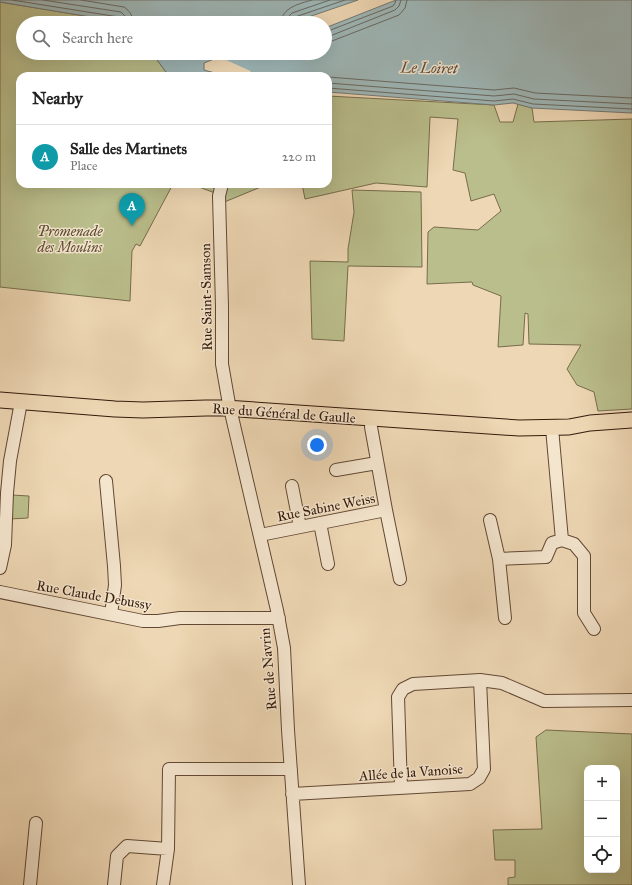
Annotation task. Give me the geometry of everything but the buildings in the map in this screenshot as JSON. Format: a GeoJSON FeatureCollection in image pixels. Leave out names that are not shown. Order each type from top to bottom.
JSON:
{"type":"FeatureCollection","features":[{"type":"Feature","properties":{"kind":"main road","name":"Rue du Général de Gaulle"},"geometry":{"type":"LineString","coordinates":[[0,400],[143,410],[230,408],[519,428],[569,427],[590,423],[632,420]]}},
{"type":"Feature","properties":{"kind":"main road","name":"Rue du Général de Gaulle"},"geometry":{"type":"LineString","coordinates":[[569,427],[590,430],[632,426]]}},
{"type":"Feature","properties":{"kind":"street","name":"Rue Saint-Samson"},"geometry":{"type":"LineString","coordinates":[[221,188],[219,196],[222,364],[230,408]]}},
{"type":"Feature","properties":{"kind":"street"},"geometry":{"type":"LineString","coordinates":[[0,568],[5,545],[10,461],[21,402]]}},
{"type":"Feature","properties":{"kind":"street","name":"Rue de Navrin"},"geometry":{"type":"LineString","coordinates":[[230,408],[279,618],[284,648],[292,794],[299,885]]}},
{"type":"Feature","properties":{"kind":"street","name":"Rue Sabine Weiss"},"geometry":{"type":"LineString","coordinates":[[260,535],[386,510],[371,427]]}},
{"type":"Feature","properties":{"kind":"street"},"geometry":{"type":"LineString","coordinates":[[552,428],[562,540]]}},
{"type":"Feature","properties":{"kind":"street"},"geometry":{"type":"LineString","coordinates":[[336,470],[377,463]]}},
{"type":"Feature","properties":{"kind":"street"},"geometry":{"type":"LineString","coordinates":[[106,481],[115,585],[111,614]]}},
{"type":"Feature","properties":{"kind":"street"},"geometry":{"type":"LineString","coordinates":[[292,486],[300,527]]}},
{"type":"Feature","properties":{"kind":"street"},"geometry":{"type":"LineString","coordinates":[[386,510],[400,579]]}},
{"type":"Feature","properties":{"kind":"street"},"geometry":{"type":"LineString","coordinates":[[490,520],[499,559],[505,618]]}},
{"type":"Feature","properties":{"kind":"street"},"geometry":{"type":"LineString","coordinates":[[320,523],[328,564]]}},
{"type":"Feature","properties":{"kind":"street"},"geometry":{"type":"LineString","coordinates":[[499,559],[546,557],[552,543],[562,540],[574,544],[584,556],[584,613],[594,629]]}},
{"type":"Feature","properties":{"kind":"street","name":"Rue Claude Debussy"},"geometry":{"type":"LineString","coordinates":[[0,592],[143,621],[158,621],[180,618],[279,618]]}},
{"type":"Feature","properties":{"kind":"street"},"geometry":{"type":"LineString","coordinates":[[401,788],[398,697],[403,689],[413,684],[480,680],[502,683],[544,701],[632,700]]}},
{"type":"Feature","properties":{"kind":"street","name":"Allée de la Vanoise"},"geometry":{"type":"LineString","coordinates":[[292,794],[470,784],[479,778],[484,769],[480,680]]}},
{"type":"Feature","properties":{"kind":"street"},"geometry":{"type":"LineString","coordinates":[[163,885],[168,849],[169,769],[291,769]]}},
{"type":"Feature","properties":{"kind":"street"},"geometry":{"type":"LineString","coordinates":[[30,885],[36,823]]}},
{"type":"Feature","properties":{"kind":"street"},"geometry":{"type":"LineString","coordinates":[[114,885],[117,856],[127,846],[168,849]]}},
{"type":"Feature","properties":{"kind":"green space","name":"Promenade des Moulins"},"geometry":{"type":"Polygon","coordinates":[[[0,2],[85,16],[16,16],[16,60],[157,60],[166,72],[16,72],[16,188],[171,188],[140,246],[136,244],[132,251],[130,301],[0,287],[0,2]]]}},
{"type":"Feature","properties":{"kind":"green space"},"geometry":{"type":"Polygon","coordinates":[[[332,96],[494,105],[500,122],[513,122],[518,104],[532,108],[534,122],[632,119],[632,409],[598,411],[594,392],[577,385],[567,369],[581,345],[529,344],[528,314],[525,313],[523,345],[498,347],[501,296],[473,285],[472,282],[427,284],[428,232],[434,227],[478,230],[501,211],[494,194],[471,201],[465,173],[453,170],[458,119],[430,117],[427,187],[376,183],[305,199],[303,188],[332,188],[332,96]]]}},
{"type":"Feature","properties":{"kind":"green space"},"geometry":{"type":"Polygon","coordinates":[[[202,188],[217,188],[215,193],[202,188]]]}},
{"type":"Feature","properties":{"kind":"green space"},"geometry":{"type":"Polygon","coordinates":[[[224,188],[258,188],[222,203],[224,188]]]}},
{"type":"Feature","properties":{"kind":"green space"},"geometry":{"type":"Polygon","coordinates":[[[352,190],[421,192],[422,267],[348,266],[344,341],[312,339],[310,261],[348,262],[348,249],[354,212],[352,190]]]}},
{"type":"Feature","properties":{"kind":"green space"},"geometry":{"type":"Polygon","coordinates":[[[12,495],[29,496],[28,518],[10,519],[12,495]]]}},
{"type":"Feature","properties":{"kind":"green space"},"geometry":{"type":"Polygon","coordinates":[[[546,730],[632,734],[632,885],[508,885],[508,878],[515,877],[515,860],[495,860],[493,830],[542,829],[536,737],[546,730]]]}},
{"type":"Feature","properties":{"kind":"water"},"geometry":{"type":"Polygon","coordinates":[[[0,0],[358,0],[311,16],[85,16],[0,2],[0,0]]]}},
{"type":"Feature","properties":{"kind":"water"},"geometry":{"type":"Polygon","coordinates":[[[396,0],[632,0],[632,113],[532,108],[513,103],[494,105],[332,92],[332,72],[251,72],[250,60],[332,60],[332,25],[396,0]]]}},
{"type":"Feature","properties":{"kind":"water"},"geometry":{"type":"Polygon","coordinates":[[[157,60],[212,60],[204,63],[204,70],[211,72],[166,72],[157,60]]]}},
{"type":"Feature","properties":{"kind":"waterway","name":"Le Loiret"},"geometry":{"type":"LineString","coordinates":[[244,60],[255,65],[269,65]]}},
{"type":"Feature","properties":{"kind":"place","name":"Salle des Martinets"},"geometry":{"type":"Point","coordinates":[132,226]}}]}
